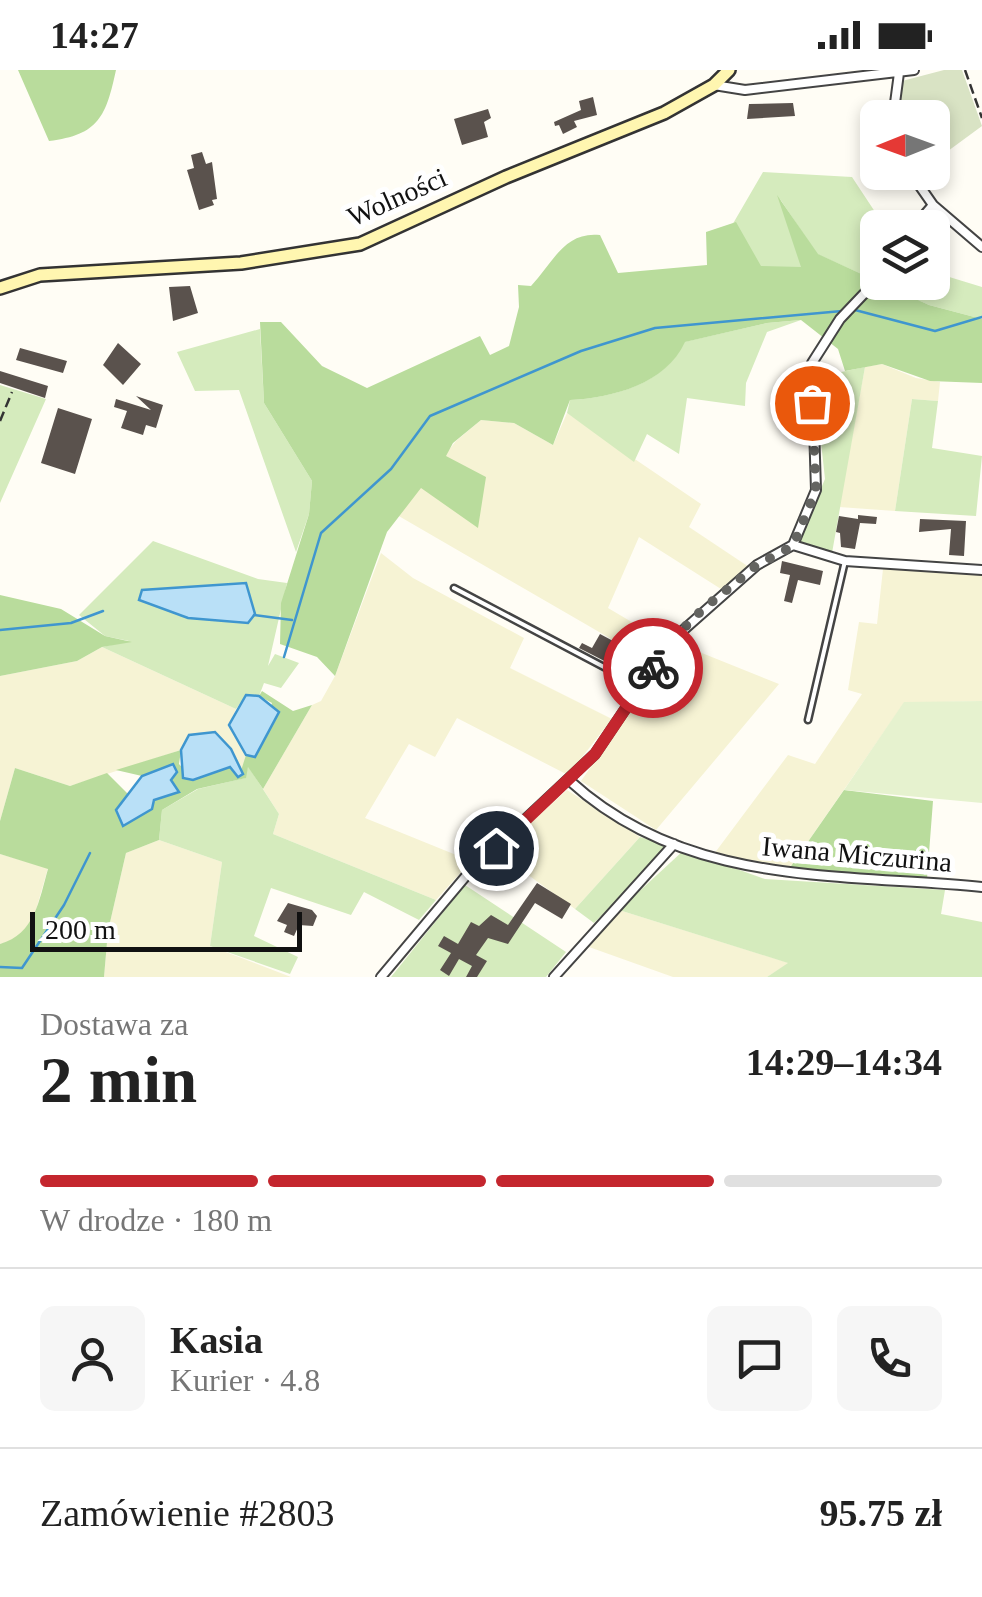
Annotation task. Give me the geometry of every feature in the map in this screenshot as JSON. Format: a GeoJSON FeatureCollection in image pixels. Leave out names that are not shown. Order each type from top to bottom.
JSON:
{"type":"FeatureCollection","features":[{"type":"Feature","properties":{"kind":"street","name":"Wolności"},"geometry":{"type":"LineString","coordinates":[[0,288],[40,275],[223,264],[360,244],[490,184],[664,113],[714,85],[729,70]]}},
{"type":"Feature","properties":{"kind":"street"},"geometry":{"type":"LineString","coordinates":[[714,85],[745,90],[914,70]]}},
{"type":"Feature","properties":{"kind":"street"},"geometry":{"type":"LineString","coordinates":[[895,100],[899,73]]}},
{"type":"Feature","properties":{"kind":"street"},"geometry":{"type":"LineString","coordinates":[[923,190],[934,205],[982,248]]}},
{"type":"Feature","properties":{"kind":"street"},"geometry":{"type":"LineString","coordinates":[[930,210],[934,205]]}},
{"type":"Feature","properties":{"kind":"street"},"geometry":{"type":"LineString","coordinates":[[380,977],[471,870],[570,781],[619,722],[671,641],[757,565],[793,546],[816,490],[812,363],[840,319],[860,297]]}},
{"type":"Feature","properties":{"kind":"street"},"geometry":{"type":"LineString","coordinates":[[793,546],[844,561],[982,570]]}},
{"type":"Feature","properties":{"kind":"street","name":"Iwana Miczurina"},"geometry":{"type":"LineString","coordinates":[[570,781],[605,808],[674,844],[768,872],[982,888]]}},
{"type":"Feature","properties":{"kind":"street"},"geometry":{"type":"LineString","coordinates":[[554,977],[674,844]]}},
{"type":"Feature","properties":{"kind":"lane"},"geometry":{"type":"LineString","coordinates":[[808,720],[844,561]]}},
{"type":"Feature","properties":{"kind":"lane"},"geometry":{"type":"LineString","coordinates":[[454,588],[640,686]]}},
{"type":"Feature","properties":{"kind":"path"},"geometry":{"type":"LineString","coordinates":[[966,70],[982,118]]}},
{"type":"Feature","properties":{"kind":"path"},"geometry":{"type":"LineString","coordinates":[[0,421],[12,392]]}},
{"type":"Feature","properties":{"kind":"shaded area"},"geometry":{"type":"Polygon","coordinates":[[[882,364],[916,378],[940,382],[938,401],[912,399],[895,511],[839,507],[865,367],[882,364]]]}},
{"type":"Feature","properties":{"kind":"shaded area"},"geometry":{"type":"Polygon","coordinates":[[[567,413],[701,504],[689,527],[749,567],[721,589],[639,537],[608,608],[664,641],[651,662],[397,515],[456,441],[481,420],[514,423],[553,445],[567,413]]]}},
{"type":"Feature","properties":{"kind":"shaded area"},"geometry":{"type":"Polygon","coordinates":[[[381,553],[413,578],[524,638],[510,668],[612,719],[568,775],[457,718],[435,757],[409,744],[365,818],[471,861],[436,900],[273,834],[279,814],[263,789],[312,705],[321,701],[335,676],[381,553]]]}},
{"type":"Feature","properties":{"kind":"shaded area"},"geometry":{"type":"Polygon","coordinates":[[[883,569],[982,575],[982,701],[904,703],[789,869],[714,854],[788,755],[815,764],[862,694],[848,690],[859,622],[877,624],[883,569]]]}},
{"type":"Feature","properties":{"kind":"shaded area"},"geometry":{"type":"Polygon","coordinates":[[[677,643],[779,684],[656,830],[581,781],[677,643]]]}},
{"type":"Feature","properties":{"kind":"shaded area"},"geometry":{"type":"Polygon","coordinates":[[[102,647],[236,709],[229,725],[246,755],[243,774],[231,749],[189,735],[181,750],[70,786],[15,768],[0,821],[0,676],[77,661],[102,647]]]}},
{"type":"Feature","properties":{"kind":"shaded area"},"geometry":{"type":"Polygon","coordinates":[[[567,790],[640,837],[575,909],[498,853],[567,790]]]}},
{"type":"Feature","properties":{"kind":"shaded area"},"geometry":{"type":"Polygon","coordinates":[[[159,840],[222,862],[210,946],[291,977],[104,977],[108,931],[126,853],[159,840]]]}},
{"type":"Feature","properties":{"kind":"shaded area"},"geometry":{"type":"Polygon","coordinates":[[[0,854],[48,868],[34,917],[17,939],[0,944],[0,854]]]}},
{"type":"Feature","properties":{"kind":"shaded area"},"geometry":{"type":"Polygon","coordinates":[[[619,910],[789,963],[767,977],[673,977],[589,947],[619,910]]]}},
{"type":"Feature","properties":{"kind":"green space"},"geometry":{"type":"Polygon","coordinates":[[[18,70],[116,70],[98,120],[79,134],[49,141],[18,70]]]}},
{"type":"Feature","properties":{"kind":"green space"},"geometry":{"type":"Polygon","coordinates":[[[944,70],[962,70],[982,126],[950,150],[950,100],[900,100],[902,81],[944,70]]]}},
{"type":"Feature","properties":{"kind":"green space"},"geometry":{"type":"Polygon","coordinates":[[[763,172],[852,177],[874,210],[860,210],[860,273],[817,254],[780,199],[804,272],[758,273],[731,227],[763,172]]]}},
{"type":"Feature","properties":{"kind":"green space"},"geometry":{"type":"Polygon","coordinates":[[[777,195],[818,254],[860,273],[860,300],[918,300],[982,319],[982,383],[930,381],[882,364],[845,371],[838,349],[801,320],[767,323],[685,342],[665,368],[636,386],[570,400],[553,445],[514,423],[481,420],[453,443],[446,456],[486,477],[478,528],[421,488],[387,532],[335,676],[317,657],[280,644],[281,603],[309,514],[312,481],[264,403],[260,322],[281,322],[322,366],[367,388],[480,336],[490,355],[509,346],[519,307],[518,285],[531,286],[560,250],[577,238],[600,235],[618,273],[707,265],[706,232],[736,222],[761,266],[801,267],[777,195]]]}},
{"type":"Feature","properties":{"kind":"green space"},"geometry":{"type":"Polygon","coordinates":[[[950,277],[982,287],[982,319],[918,300],[950,300],[950,277]]]}},
{"type":"Feature","properties":{"kind":"green space"},"geometry":{"type":"Polygon","coordinates":[[[801,320],[767,332],[746,383],[745,406],[687,398],[679,454],[647,434],[634,462],[567,413],[570,400],[619,392],[651,378],[676,356],[684,342],[767,323],[801,320]]]}},
{"type":"Feature","properties":{"kind":"green space"},"geometry":{"type":"Polygon","coordinates":[[[260,329],[264,403],[312,481],[309,514],[296,552],[239,390],[195,391],[177,352],[260,329]]]}},
{"type":"Feature","properties":{"kind":"green space"},"geometry":{"type":"Polygon","coordinates":[[[865,367],[832,553],[798,543],[825,479],[814,377],[818,372],[827,375],[865,367]]]}},
{"type":"Feature","properties":{"kind":"green space"},"geometry":{"type":"Polygon","coordinates":[[[0,385],[46,399],[0,503],[0,385]]]}},
{"type":"Feature","properties":{"kind":"green space"},"geometry":{"type":"Polygon","coordinates":[[[912,399],[938,401],[932,448],[982,456],[976,516],[895,511],[912,399]]]}},
{"type":"Feature","properties":{"kind":"green space"},"geometry":{"type":"Polygon","coordinates":[[[153,541],[258,579],[287,583],[268,666],[275,654],[299,663],[281,688],[264,683],[259,696],[246,695],[236,709],[102,647],[129,641],[105,636],[79,615],[153,541]]]}},
{"type":"Feature","properties":{"kind":"green space"},"geometry":{"type":"Polygon","coordinates":[[[0,595],[61,609],[105,636],[132,642],[102,647],[77,661],[0,676],[0,595]]]}},
{"type":"Feature","properties":{"kind":"green space"},"geometry":{"type":"Polygon","coordinates":[[[262,691],[293,711],[312,705],[263,789],[248,767],[246,778],[197,789],[162,810],[159,840],[126,853],[108,931],[104,977],[0,977],[0,944],[28,924],[48,869],[0,854],[0,821],[15,768],[70,786],[107,773],[128,794],[117,810],[178,791],[171,780],[173,764],[142,776],[116,770],[181,750],[179,764],[193,780],[230,767],[239,777],[246,755],[255,756],[272,703],[259,696],[262,691]]]}},
{"type":"Feature","properties":{"kind":"green space"},"geometry":{"type":"Polygon","coordinates":[[[982,701],[982,803],[844,790],[904,702],[982,701]]]}},
{"type":"Feature","properties":{"kind":"green space"},"geometry":{"type":"Polygon","coordinates":[[[248,766],[279,814],[273,834],[436,900],[419,920],[364,892],[351,915],[271,888],[254,936],[298,957],[290,974],[210,946],[222,862],[159,840],[162,810],[198,789],[245,778],[248,766]]]}},
{"type":"Feature","properties":{"kind":"green space"},"geometry":{"type":"Polygon","coordinates":[[[844,790],[933,801],[927,879],[789,869],[844,790]]]}},
{"type":"Feature","properties":{"kind":"green space"},"geometry":{"type":"Polygon","coordinates":[[[640,837],[665,844],[666,851],[594,923],[575,909],[640,837]]]}},
{"type":"Feature","properties":{"kind":"green space"},"geometry":{"type":"Polygon","coordinates":[[[684,850],[765,879],[945,890],[941,914],[982,922],[982,977],[767,977],[788,963],[619,910],[684,850]]]}},
{"type":"Feature","properties":{"kind":"green space"},"geometry":{"type":"Polygon","coordinates":[[[465,885],[566,952],[546,977],[391,977],[465,885]]]}},
{"type":"Feature","properties":{"kind":"water"},"geometry":{"type":"Polygon","coordinates":[[[246,583],[255,614],[248,623],[188,618],[139,600],[142,590],[246,583]]]}},
{"type":"Feature","properties":{"kind":"water"},"geometry":{"type":"Polygon","coordinates":[[[246,695],[259,696],[279,712],[255,757],[246,755],[229,725],[246,695]]]}},
{"type":"Feature","properties":{"kind":"water"},"geometry":{"type":"Polygon","coordinates":[[[215,732],[231,749],[243,774],[238,777],[230,767],[193,780],[183,778],[181,750],[189,735],[215,732]]]}},
{"type":"Feature","properties":{"kind":"water"},"geometry":{"type":"Polygon","coordinates":[[[173,764],[177,772],[171,780],[179,792],[154,800],[152,809],[123,826],[116,810],[142,776],[173,764]]]}},
{"type":"Feature","properties":{"kind":"building"},"geometry":{"type":"Polygon","coordinates":[[[593,97],[597,115],[574,121],[577,127],[563,134],[559,125],[555,126],[554,122],[581,110],[579,101],[593,97]]]}},
{"type":"Feature","properties":{"kind":"building"},"geometry":{"type":"Polygon","coordinates":[[[793,103],[795,116],[747,119],[749,104],[793,103]]]}},
{"type":"Feature","properties":{"kind":"building"},"geometry":{"type":"Polygon","coordinates":[[[488,109],[491,118],[484,122],[488,137],[462,145],[454,119],[488,109]]]}},
{"type":"Feature","properties":{"kind":"building"},"geometry":{"type":"Polygon","coordinates":[[[202,152],[206,164],[212,162],[217,199],[212,200],[214,205],[199,210],[187,170],[194,168],[191,155],[202,152]]]}},
{"type":"Feature","properties":{"kind":"building"},"geometry":{"type":"Polygon","coordinates":[[[190,286],[198,313],[173,321],[169,287],[190,286]]]}},
{"type":"Feature","properties":{"kind":"building"},"geometry":{"type":"Polygon","coordinates":[[[118,343],[141,364],[123,385],[103,365],[118,343]]]}},
{"type":"Feature","properties":{"kind":"building"},"geometry":{"type":"Polygon","coordinates":[[[20,348],[67,361],[63,373],[16,360],[20,348]]]}},
{"type":"Feature","properties":{"kind":"building"},"geometry":{"type":"Polygon","coordinates":[[[0,371],[48,386],[45,398],[0,383],[0,371]]]}},
{"type":"Feature","properties":{"kind":"building"},"geometry":{"type":"Polygon","coordinates":[[[136,396],[163,405],[156,428],[146,425],[143,435],[121,428],[127,411],[114,407],[116,399],[151,410],[136,396]]]}},
{"type":"Feature","properties":{"kind":"building"},"geometry":{"type":"Polygon","coordinates":[[[58,408],[92,419],[75,474],[41,463],[58,408]]]}},
{"type":"Feature","properties":{"kind":"building"},"geometry":{"type":"Polygon","coordinates":[[[858,515],[877,517],[876,524],[860,523],[855,549],[841,547],[840,533],[836,532],[839,516],[858,519],[858,515]]]}},
{"type":"Feature","properties":{"kind":"building"},"geometry":{"type":"Polygon","coordinates":[[[920,519],[966,521],[964,556],[949,555],[951,529],[919,532],[920,519]]]}},
{"type":"Feature","properties":{"kind":"building"},"geometry":{"type":"Polygon","coordinates":[[[782,561],[823,571],[820,585],[798,580],[792,603],[784,601],[790,575],[780,573],[782,561]]]}},
{"type":"Feature","properties":{"kind":"building"},"geometry":{"type":"Polygon","coordinates":[[[600,634],[615,642],[610,651],[634,662],[628,673],[579,648],[582,643],[592,648],[600,634]]]}},
{"type":"Feature","properties":{"kind":"building"},"geometry":{"type":"Polygon","coordinates":[[[537,883],[571,904],[562,919],[535,903],[508,944],[488,938],[476,955],[487,961],[477,977],[466,977],[472,966],[459,959],[449,976],[440,970],[451,953],[438,946],[444,936],[458,944],[471,922],[479,926],[491,915],[508,925],[537,883]]]}},
{"type":"Feature","properties":{"kind":"building"},"geometry":{"type":"Polygon","coordinates":[[[288,903],[312,910],[317,916],[313,926],[299,925],[294,936],[284,932],[287,925],[277,921],[288,903]]]}},
{"type":"Feature","properties":{"kind":"waterway"},"geometry":{"type":"LineString","coordinates":[[855,310],[935,331],[982,317]]}},
{"type":"Feature","properties":{"kind":"waterway"},"geometry":{"type":"LineString","coordinates":[[284,657],[321,533],[391,469],[430,416],[581,351],[655,328],[842,311]]}},
{"type":"Feature","properties":{"kind":"waterway"},"geometry":{"type":"LineString","coordinates":[[0,630],[71,623],[103,611]]}},
{"type":"Feature","properties":{"kind":"waterway"},"geometry":{"type":"LineString","coordinates":[[254,615],[292,620]]}},
{"type":"Feature","properties":{"kind":"waterway"},"geometry":{"type":"LineString","coordinates":[[0,967],[22,968],[64,905],[90,853]]}},
{"type":"Feature","properties":{"kind":"way so far"},"geometry":{"type":"LineString","coordinates":[[653,668],[671,641],[702,610],[757,565],[793,546],[816,490],[818,468],[812,403]]}},
{"type":"Feature","properties":{"kind":"route"},"geometry":{"type":"LineString","coordinates":[[496,848],[595,754],[653,668]]}}]}
